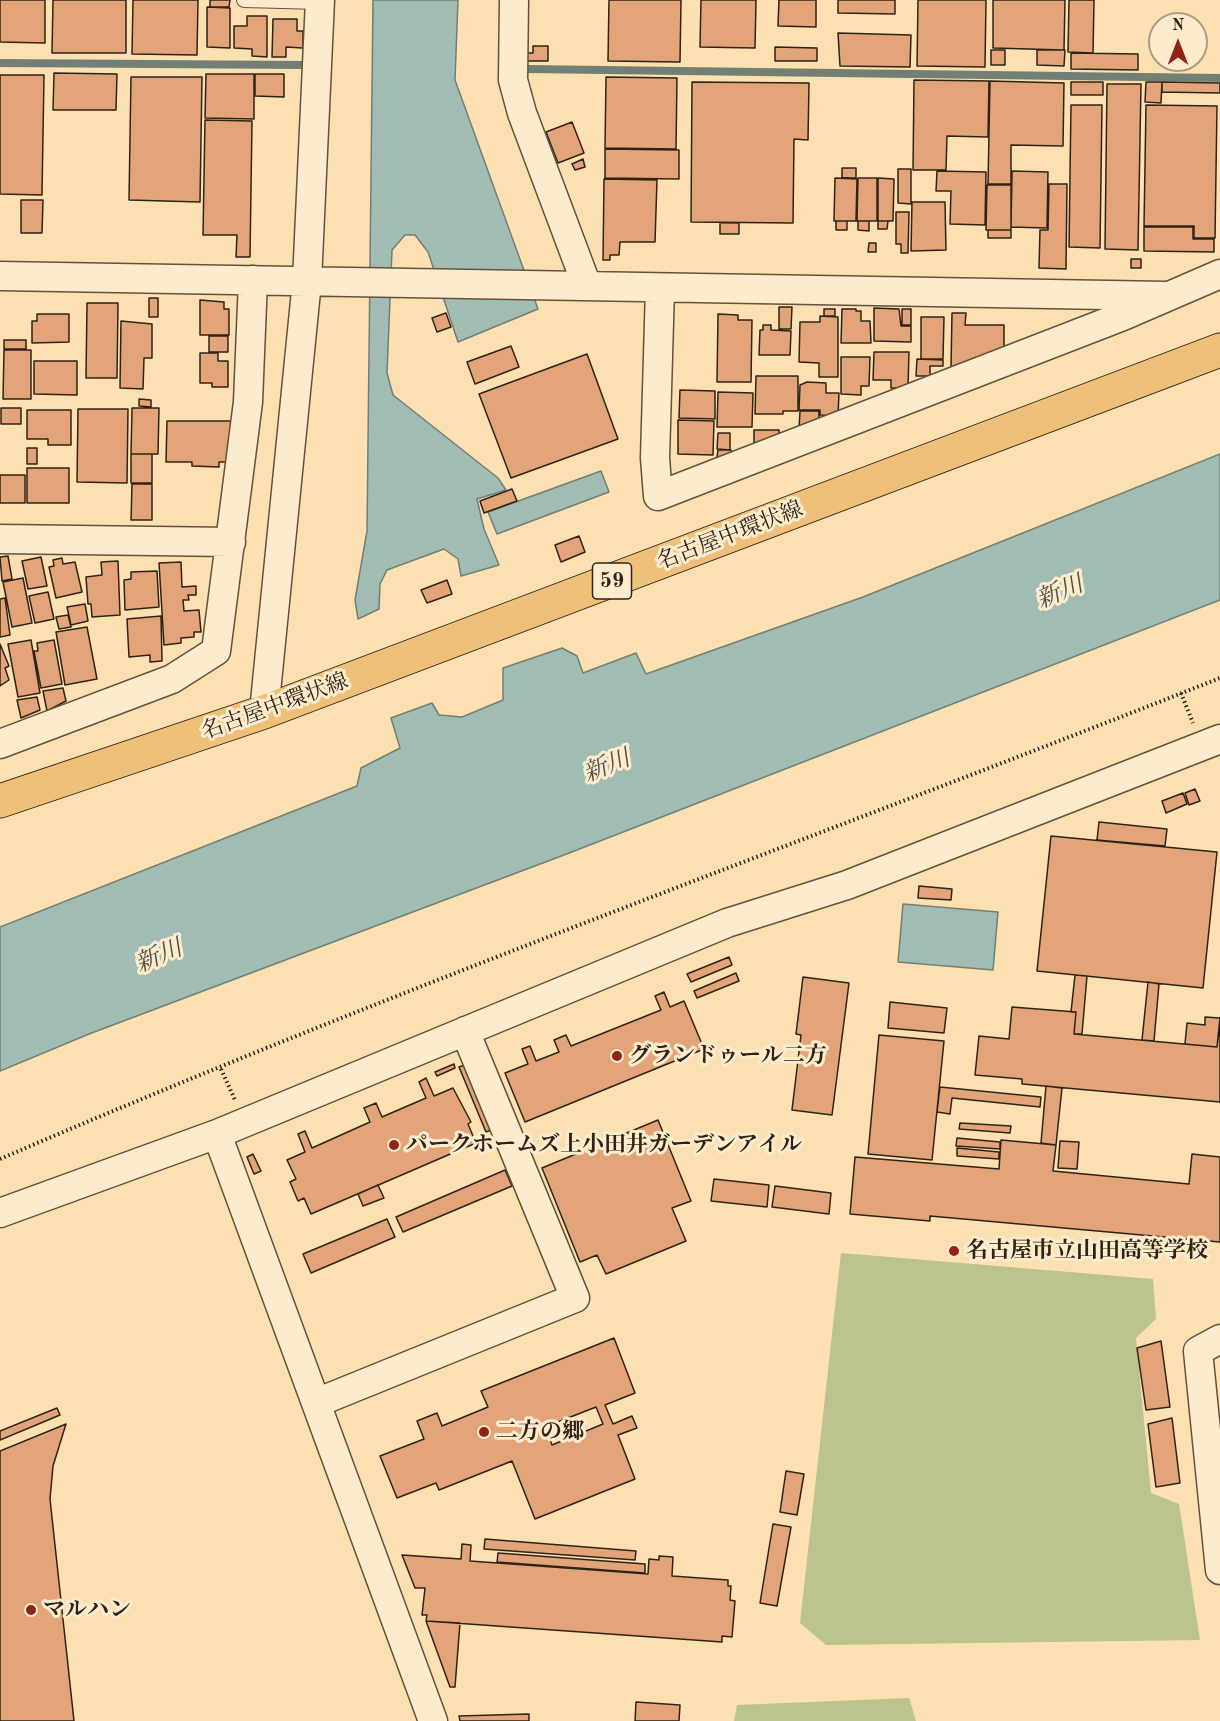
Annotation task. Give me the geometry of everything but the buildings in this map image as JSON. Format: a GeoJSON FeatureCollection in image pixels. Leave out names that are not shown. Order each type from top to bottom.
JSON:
{"type":"FeatureCollection","features":[{"type":"Feature","properties":{"kind":"main road","name":"名古屋中環状線"},"geometry":{"type":"LineString","coordinates":[[0,801],[264,712],[1220,350]]}},
{"type":"Feature","properties":{"kind":"street"},"geometry":{"type":"LineString","coordinates":[[514,0],[513,80],[573,287]]}},
{"type":"Feature","properties":{"kind":"street"},"geometry":{"type":"LineString","coordinates":[[264,712],[307,281],[320,1]]}},
{"type":"Feature","properties":{"kind":"street"},"geometry":{"type":"LineString","coordinates":[[660,288],[655,458],[658,496],[1123,316],[1220,274]]}},
{"type":"Feature","properties":{"kind":"street"},"geometry":{"type":"LineString","coordinates":[[0,276],[1166,296]]}},
{"type":"Feature","properties":{"kind":"street"},"geometry":{"type":"LineString","coordinates":[[0,744],[172,679],[216,651],[248,402],[253,280]]}},
{"type":"Feature","properties":{"kind":"street"},"geometry":{"type":"LineString","coordinates":[[0,539],[231,542]]}},
{"type":"Feature","properties":{"kind":"street"},"geometry":{"type":"LineString","coordinates":[[0,1213],[217,1134],[727,923],[847,885],[1220,739]]}},
{"type":"Feature","properties":{"kind":"street"},"geometry":{"type":"LineString","coordinates":[[316,1403],[575,1298],[465,1031]]}},
{"type":"Feature","properties":{"kind":"street"},"geometry":{"type":"LineString","coordinates":[[217,1134],[433,1721]]}},
{"type":"Feature","properties":{"kind":"street"},"geometry":{"type":"LineString","coordinates":[[1220,1340],[1198,1351],[1220,1570]]}},
{"type":"Feature","properties":{"kind":"lane"},"geometry":{"type":"LineString","coordinates":[[244,0],[320,1]]}},
{"type":"Feature","properties":{"kind":"path"},"geometry":{"type":"LineString","coordinates":[[0,1159],[114,1110],[642,899],[1220,678]]}},
{"type":"Feature","properties":{"kind":"green space"},"geometry":{"type":"Polygon","coordinates":[[[841,1253],[1153,1279],[1156,1319],[1136,1338],[1151,1493],[1179,1504],[1200,1640],[826,1645],[800,1623],[841,1253]]]}},
{"type":"Feature","properties":{"kind":"green space"},"geometry":{"type":"Polygon","coordinates":[[[909,1698],[916,1721],[734,1721],[737,1705],[909,1698]]]}},
{"type":"Feature","properties":{"kind":"water"},"geometry":{"type":"Polygon","coordinates":[[[373,0],[458,0],[455,80],[538,309],[458,342],[428,252],[415,235],[405,235],[392,250],[387,373],[393,395],[498,478],[506,490],[477,499],[484,529],[499,565],[461,576],[458,559],[444,549],[387,570],[380,584],[379,609],[358,619],[355,600],[367,531],[373,0]]]}},
{"type":"Feature","properties":{"kind":"water","name":"新川"},"geometry":{"type":"Polygon","coordinates":[[[1220,454],[1220,600],[564,855],[89,1034],[0,1071],[0,927],[357,786],[361,768],[400,748],[391,718],[432,703],[439,715],[462,717],[503,700],[503,668],[562,648],[577,656],[583,673],[636,653],[646,674],[863,597],[1220,454]]]}},
{"type":"Feature","properties":{"kind":"water"},"geometry":{"type":"Polygon","coordinates":[[[601,471],[609,492],[497,534],[488,512],[601,471]]]}},
{"type":"Feature","properties":{"kind":"water"},"geometry":{"type":"Polygon","coordinates":[[[903,904],[998,912],[993,970],[898,962],[903,904]]]}},
{"type":"Feature","properties":{"kind":"waterway"},"geometry":{"type":"LineString","coordinates":[[0,63],[302,65]]}},
{"type":"Feature","properties":{"kind":"waterway"},"geometry":{"type":"LineString","coordinates":[[526,69],[1220,78]]}},
{"type":"Feature","properties":{"kind":"place","name":"グランドゥール二方"},"geometry":{"type":"Point","coordinates":[617,1056]}},
{"type":"Feature","properties":{"kind":"place","name":"パークホームズ上小田井ガーデンアイル"},"geometry":{"type":"Point","coordinates":[394,1145]}},
{"type":"Feature","properties":{"kind":"place","name":"名古屋市立山田高等学校"},"geometry":{"type":"Point","coordinates":[954,1251]}},
{"type":"Feature","properties":{"kind":"place","name":"二方の郷"},"geometry":{"type":"Point","coordinates":[484,1432]}},
{"type":"Feature","properties":{"kind":"place","name":"マルハン"},"geometry":{"type":"Point","coordinates":[31,1610]}}]}
